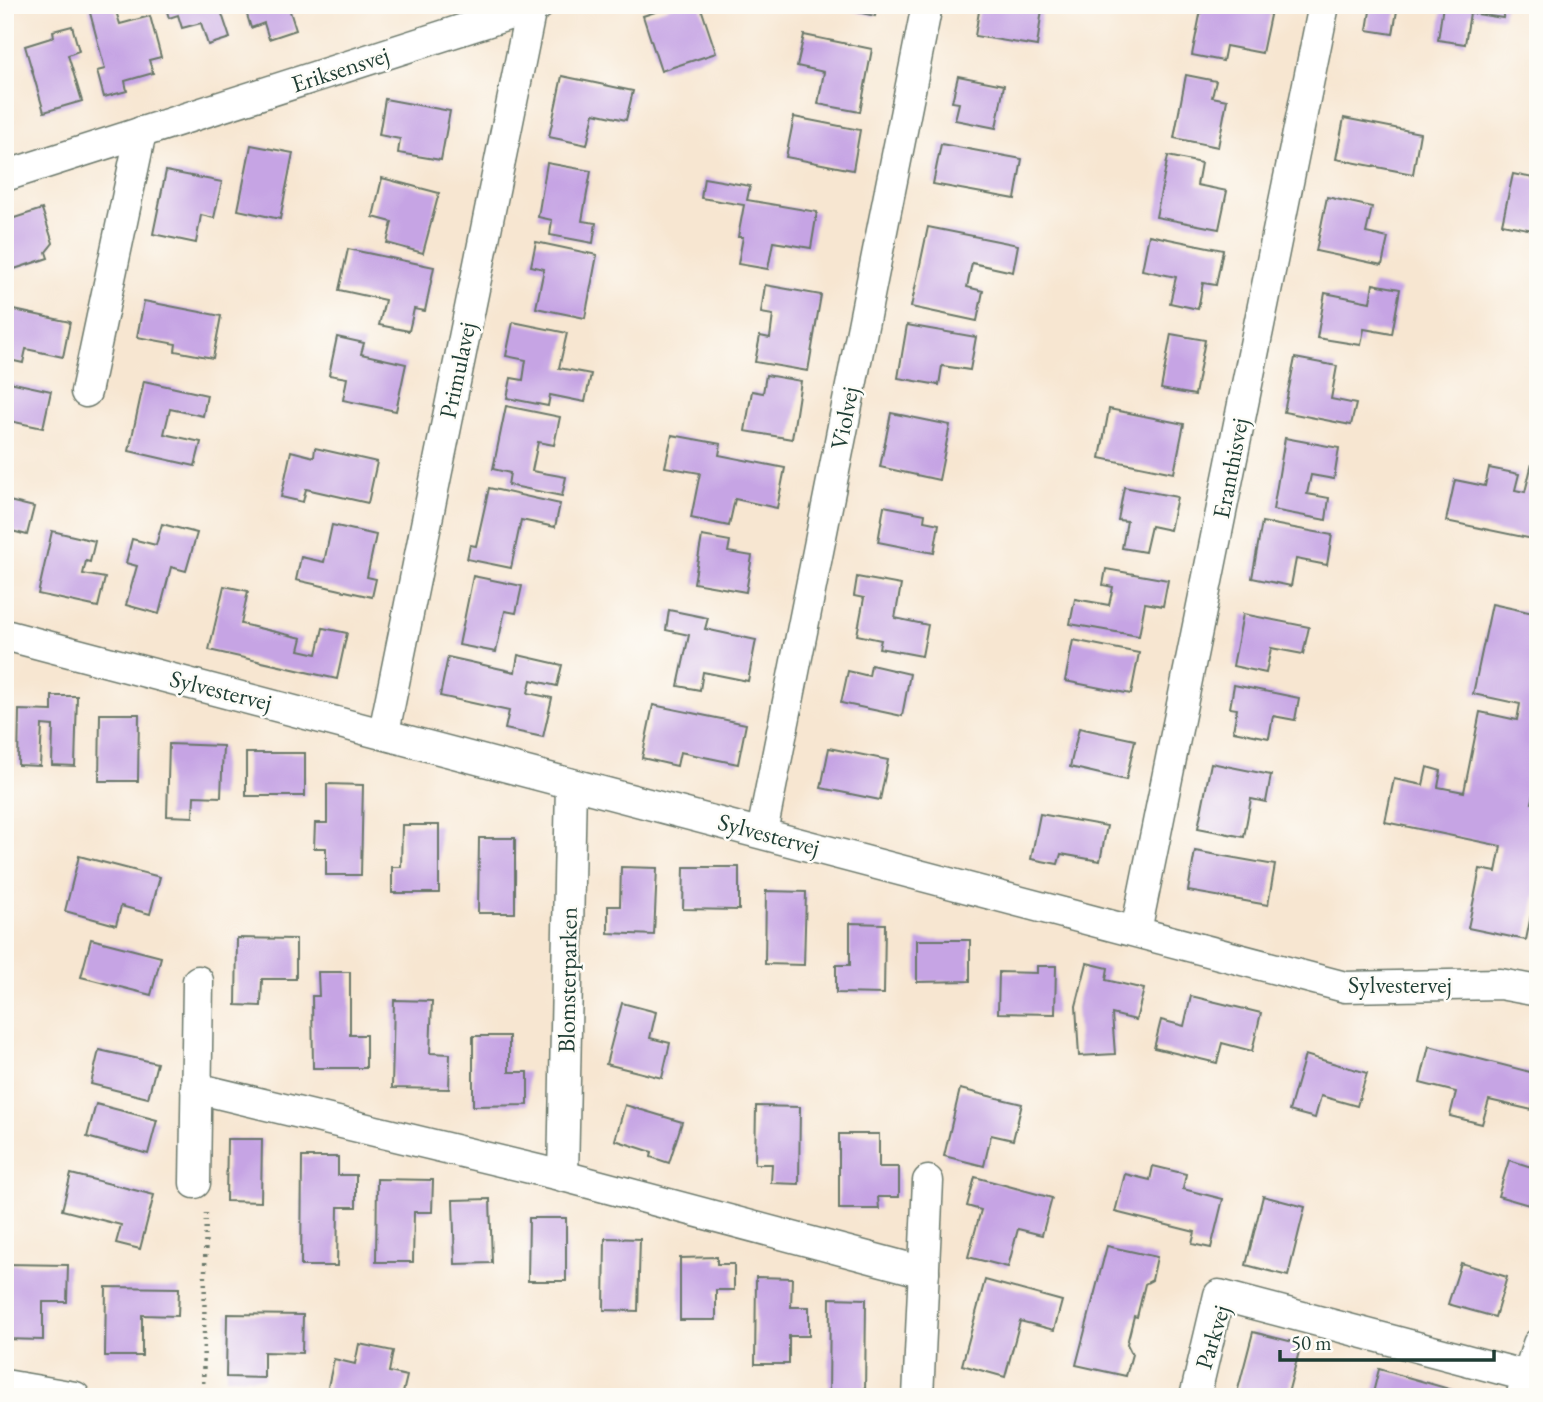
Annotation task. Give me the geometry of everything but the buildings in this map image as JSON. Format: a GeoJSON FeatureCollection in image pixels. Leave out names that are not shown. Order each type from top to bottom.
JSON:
{"type":"FeatureCollection","features":[{"type":"Feature","properties":{"kind":"street","name":"Violvej"},"geometry":{"type":"LineString","coordinates":[[762,832],[927,5]]}},
{"type":"Feature","properties":{"kind":"street","name":"Eranthisvej"},"geometry":{"type":"LineString","coordinates":[[1136,931],[1324,5]]}},
{"type":"Feature","properties":{"kind":"street","name":"Eriksensvej"},"geometry":{"type":"LineString","coordinates":[[5,176],[535,6]]}},
{"type":"Feature","properties":{"kind":"street","name":"Primulavej"},"geometry":{"type":"LineString","coordinates":[[383,732],[535,6]]}},
{"type":"Feature","properties":{"kind":"street"},"geometry":{"type":"LineString","coordinates":[[86,392],[141,132]]}},
{"type":"Feature","properties":{"kind":"street","name":"Sylvestervej"},"geometry":{"type":"LineString","coordinates":[[5,635],[383,732],[1345,987],[1500,984],[1538,990]]}},
{"type":"Feature","properties":{"kind":"street","name":"Blomsterparken"},"geometry":{"type":"LineString","coordinates":[[563,1176],[571,784]]}},
{"type":"Feature","properties":{"kind":"street"},"geometry":{"type":"LineString","coordinates":[[195,1184],[198,981]]}},
{"type":"Feature","properties":{"kind":"street"},"geometry":{"type":"LineString","coordinates":[[196,1088],[563,1176],[924,1272]]}},
{"type":"Feature","properties":{"kind":"street"},"geometry":{"type":"LineString","coordinates":[[918,1397],[928,1181]]}},
{"type":"Feature","properties":{"kind":"street","name":"Parkvej"},"geometry":{"type":"LineString","coordinates":[[1195,1396],[1219,1295],[1524,1386],[1538,1344]]}},
{"type":"Feature","properties":{"kind":"street"},"geometry":{"type":"LineString","coordinates":[[5,1385],[75,1397]]}},
{"type":"Feature","properties":{"kind":"path"},"geometry":{"type":"LineString","coordinates":[[195,1184],[206,1199],[203,1397]]}}]}
